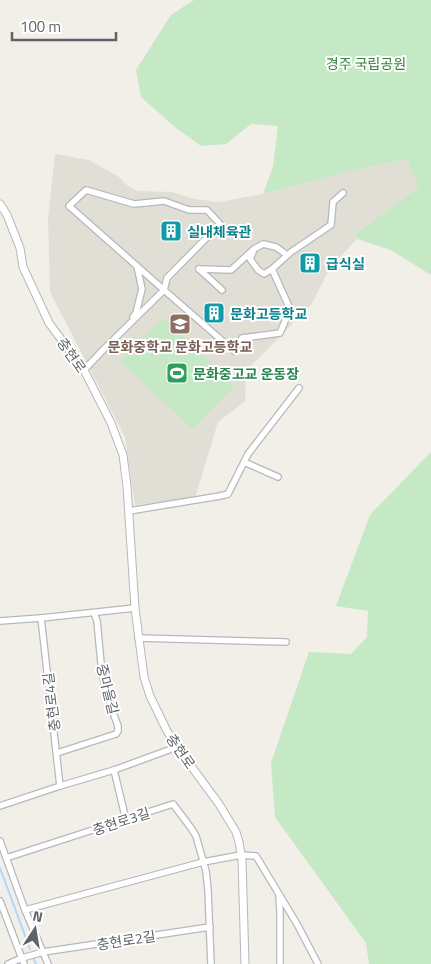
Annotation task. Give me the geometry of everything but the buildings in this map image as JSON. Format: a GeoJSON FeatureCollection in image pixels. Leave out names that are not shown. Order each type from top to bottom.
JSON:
{"type":"FeatureCollection","features":[{"type":"Feature","properties":{"kind":"street"},"geometry":{"type":"LineString","coordinates":[[84,370],[164,290],[167,278],[220,224],[207,210],[189,210],[164,201],[134,204],[86,190],[69,206],[164,290],[234,351],[242,338],[280,333],[290,309],[272,269]]}},
{"type":"Feature","properties":{"kind":"street"},"geometry":{"type":"LineString","coordinates":[[254,249],[250,259],[253,265],[264,274],[331,224],[333,202],[343,193]]}},
{"type":"Feature","properties":{"kind":"street","name":"충현로"},"geometry":{"type":"LineString","coordinates":[[0,204],[7,215],[20,248],[23,267],[49,323],[84,370],[112,423],[123,455],[129,511],[135,608],[144,676],[150,696],[167,731],[219,804],[236,832],[242,855],[245,964]]}},
{"type":"Feature","properties":{"kind":"street"},"geometry":{"type":"LineString","coordinates":[[222,290],[199,269],[231,270],[254,249],[263,244],[276,247],[288,255]]}},
{"type":"Feature","properties":{"kind":"street"},"geometry":{"type":"LineString","coordinates":[[125,328],[136,313],[142,289],[137,266]]}},
{"type":"Feature","properties":{"kind":"street"},"geometry":{"type":"LineString","coordinates":[[129,511],[228,494],[248,454],[300,388]]}},
{"type":"Feature","properties":{"kind":"street"},"geometry":{"type":"LineString","coordinates":[[244,462],[278,477]]}},
{"type":"Feature","properties":{"kind":"street"},"geometry":{"type":"LineString","coordinates":[[0,621],[135,608]]}},
{"type":"Feature","properties":{"kind":"street","name":"중마을길"},"geometry":{"type":"LineString","coordinates":[[57,753],[116,734],[118,731],[102,674],[97,622],[94,613]]}},
{"type":"Feature","properties":{"kind":"street","name":"충현로4길"},"geometry":{"type":"LineString","coordinates":[[41,618],[60,786]]}},
{"type":"Feature","properties":{"kind":"street"},"geometry":{"type":"LineString","coordinates":[[138,638],[286,642]]}},
{"type":"Feature","properties":{"kind":"street"},"geometry":{"type":"LineString","coordinates":[[0,806],[114,770],[177,746]]}},
{"type":"Feature","properties":{"kind":"street"},"geometry":{"type":"LineString","coordinates":[[114,770],[126,820]]}},
{"type":"Feature","properties":{"kind":"street","name":"충현로3길"},"geometry":{"type":"LineString","coordinates":[[6,858],[173,804],[196,836],[203,862],[207,880],[211,964]]}},
{"type":"Feature","properties":{"kind":"street"},"geometry":{"type":"LineString","coordinates":[[0,841],[25,910],[48,964]]}},
{"type":"Feature","properties":{"kind":"street"},"geometry":{"type":"LineString","coordinates":[[25,910],[203,862],[242,855],[256,856],[298,924],[318,964]]}},
{"type":"Feature","properties":{"kind":"street"},"geometry":{"type":"LineString","coordinates":[[277,891],[280,913],[280,964]]}},
{"type":"Feature","properties":{"kind":"street"},"geometry":{"type":"LineString","coordinates":[[0,901],[23,961]]}},
{"type":"Feature","properties":{"kind":"street","name":"충현로2길"},"geometry":{"type":"LineString","coordinates":[[8,964],[23,961],[43,952],[210,927]]}},
{"type":"Feature","properties":{"kind":"shaded area","name":"문화중학교 문화고등학교"},"geometry":{"type":"Polygon","coordinates":[[[55,154],[89,160],[119,177],[128,186],[138,191],[172,192],[194,199],[219,202],[263,194],[351,171],[407,159],[419,187],[355,234],[357,239],[330,268],[311,305],[246,371],[245,401],[218,422],[195,498],[135,505],[125,437],[50,292],[48,218],[55,154]]]}},
{"type":"Feature","properties":{"kind":"green space","name":"경주 국립공원"},"geometry":{"type":"Polygon","coordinates":[[[194,0],[431,0],[431,275],[391,250],[357,239],[355,234],[419,187],[407,159],[351,171],[263,194],[273,167],[278,126],[251,124],[226,144],[201,146],[176,128],[141,97],[136,70],[171,15],[194,0]]]}},
{"type":"Feature","properties":{"kind":"green space","name":"문화중고교 운동장"},"geometry":{"type":"Polygon","coordinates":[[[163,318],[234,386],[194,428],[120,361],[163,318]]]}},
{"type":"Feature","properties":{"kind":"green space"},"geometry":{"type":"Polygon","coordinates":[[[431,452],[431,964],[369,964],[366,943],[275,817],[271,763],[309,652],[351,654],[367,637],[368,611],[336,606],[370,515],[431,452]]]}},
{"type":"Feature","properties":{"kind":"waterway"},"geometry":{"type":"LineString","coordinates":[[0,868],[30,949]]}},
{"type":"Feature","properties":{"kind":"waterway"},"geometry":{"type":"LineString","coordinates":[[34,959],[36,964]]}},
{"type":"Feature","properties":{"kind":"place","name":"실내체육관"},"geometry":{"type":"Point","coordinates":[171,231]}},
{"type":"Feature","properties":{"kind":"place","name":"급식실"},"geometry":{"type":"Point","coordinates":[310,263]}},
{"type":"Feature","properties":{"kind":"place","name":"문화고등학교"},"geometry":{"type":"Point","coordinates":[214,313]}},
{"type":"Feature","properties":{"kind":"place","name":"문화중학교 문화고등학교"},"geometry":{"type":"Point","coordinates":[180,324]}},
{"type":"Feature","properties":{"kind":"place","name":"문화중고교 운동장"},"geometry":{"type":"Point","coordinates":[177,373]}}]}
